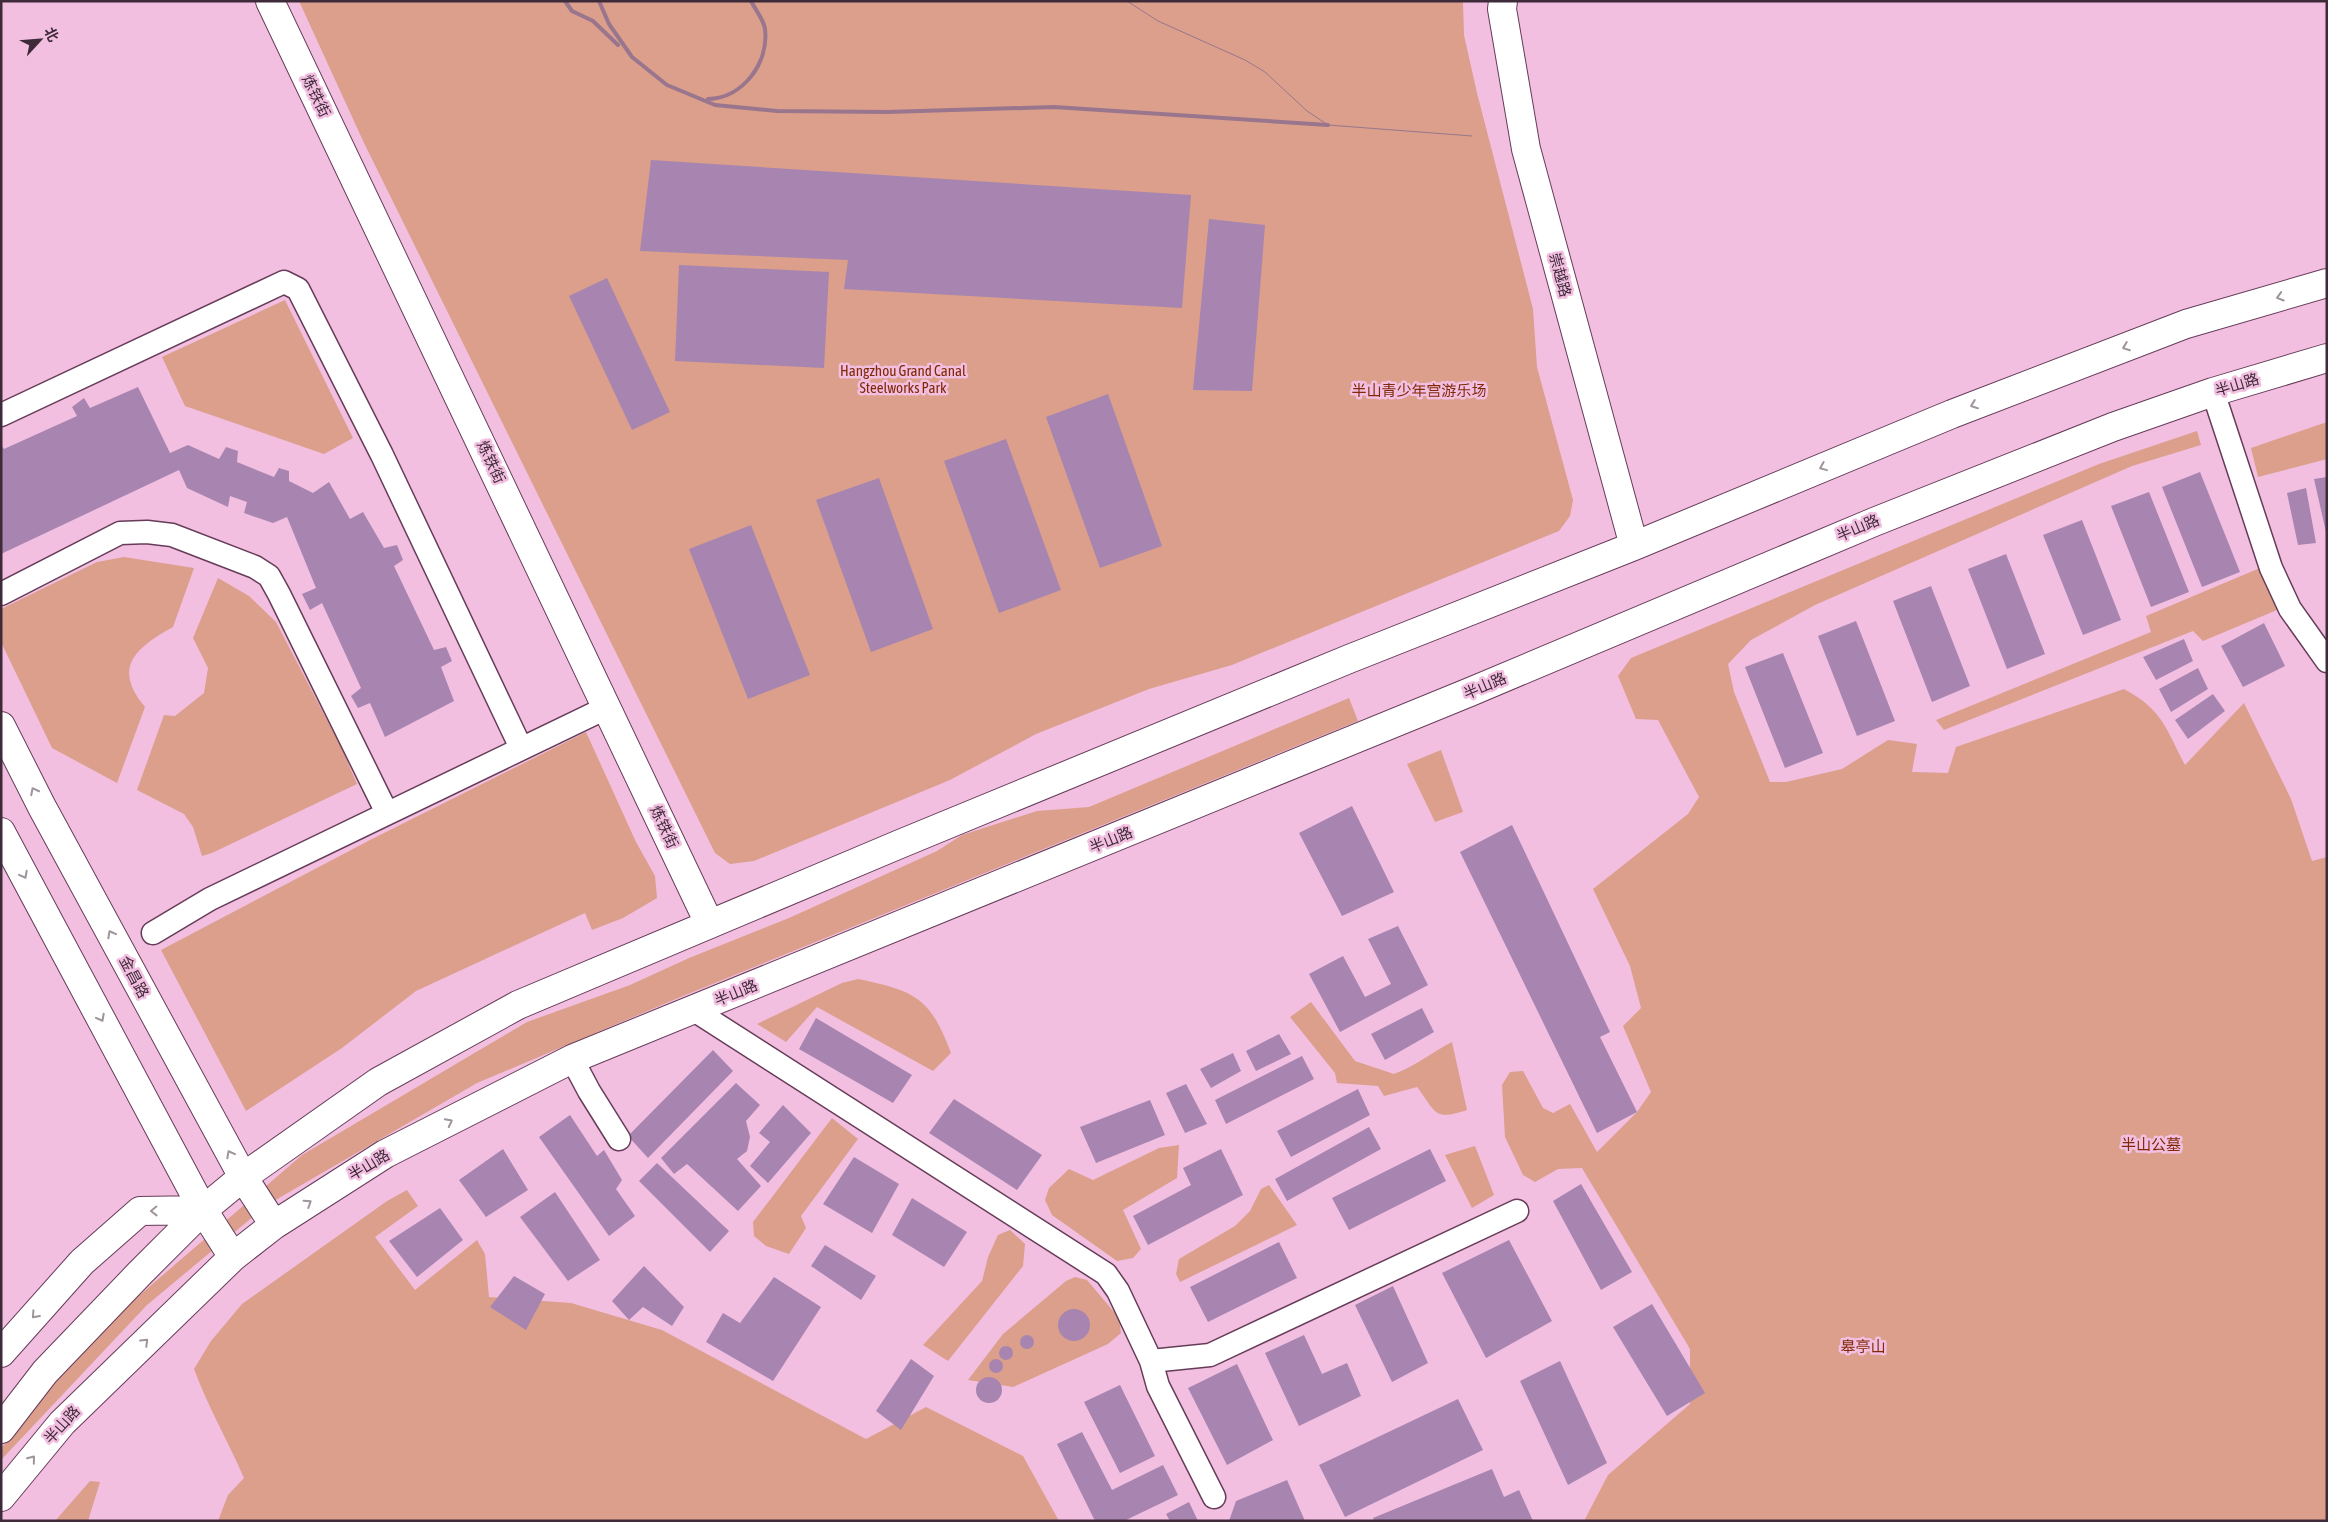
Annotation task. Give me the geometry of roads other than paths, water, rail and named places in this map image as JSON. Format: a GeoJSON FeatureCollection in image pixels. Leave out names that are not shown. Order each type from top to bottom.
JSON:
{"type":"FeatureCollection","features":[{"type":"Feature","properties":{"kind":"main road","name":"炼铁街"},"geometry":{"type":"LineString","coordinates":[[270,1],[608,707],[709,923]]}},
{"type":"Feature","properties":{"kind":"main road","name":"崇越路"},"geometry":{"type":"LineString","coordinates":[[1503,1],[1502,9],[1526,149],[1634,546]]}},
{"type":"Feature","properties":{"kind":"main road"},"geometry":{"type":"LineString","coordinates":[[1,1429],[45,1372],[203,1210],[243,1177],[378,1082],[518,1005],[709,923],[1349,659],[1634,546],[1952,414],[2177,328],[2327,283]]}},
{"type":"Feature","properties":{"kind":"main road","name":"半山路"},"geometry":{"type":"LineString","coordinates":[[1,1497],[62,1423],[233,1258],[274,1225],[385,1154],[572,1060],[1071,856],[1347,740],[1470,692],[1874,522],[2112,427],[2213,392],[2327,358]]}},
{"type":"Feature","properties":{"kind":"main road","name":"金昌路"},"geometry":{"type":"LineString","coordinates":[[1,726],[42,807],[243,1177],[274,1225]]}},
{"type":"Feature","properties":{"kind":"main road"},"geometry":{"type":"LineString","coordinates":[[1,832],[203,1210],[233,1258]]}},
{"type":"Feature","properties":{"kind":"main road"},"geometry":{"type":"LineString","coordinates":[[1,1353],[82,1262],[140,1211],[203,1210]]}},
{"type":"Feature","properties":{"kind":"street"},"geometry":{"type":"LineString","coordinates":[[1,415],[284,282],[298,289],[382,455],[522,748]]}},
{"type":"Feature","properties":{"kind":"street"},"geometry":{"type":"LineString","coordinates":[[2213,392],[2271,568],[2290,609],[2327,661]]}},
{"type":"Feature","properties":{"kind":"street"},"geometry":{"type":"LineString","coordinates":[[1,594],[120,533],[147,532],[172,535],[256,567],[269,576],[280,594],[387,813]]}},
{"type":"Feature","properties":{"kind":"street"},"geometry":{"type":"LineString","coordinates":[[154,933],[210,899],[608,707]]}},
{"type":"Feature","properties":{"kind":"street"},"geometry":{"type":"LineString","coordinates":[[694,1010],[1106,1274],[1118,1290],[1151,1361],[1158,1386],[1214,1497]]}},
{"type":"Feature","properties":{"kind":"street"},"geometry":{"type":"LineString","coordinates":[[572,1060],[619,1139]]}},
{"type":"Feature","properties":{"kind":"street"},"geometry":{"type":"LineString","coordinates":[[1151,1361],[1210,1356],[1517,1211]]}},
{"type":"Feature","properties":{"kind":"tram line"},"geometry":{"type":"LineString","coordinates":[[1127,1],[1158,21],[1245,60],[1265,72],[1307,111],[1328,125],[1472,136]]}},
{"type":"Feature","properties":{"kind":"railway"},"geometry":{"type":"LineString","coordinates":[[565,1],[572,11],[593,21],[618,45]]}},
{"type":"Feature","properties":{"kind":"railway"},"geometry":{"type":"LineString","coordinates":[[599,1],[609,24],[632,57],[667,85],[715,105],[777,111],[887,112],[1054,107],[1328,125]]}},
{"type":"Feature","properties":{"kind":"railway"},"geometry":{"type":"LineString","coordinates":[[708,99],[721,97],[732,92],[742,85],[758,66],[763,54],[765,29],[751,1]]}},
{"type":"Feature","properties":{"kind":"park label","name":"Hangzhou Grand Canal Steelworks Park"},"geometry":{"type":"Point","coordinates":[903,380]}},
{"type":"Feature","properties":{"kind":"park label","name":"半山青少年宫游乐场"},"geometry":{"type":"Point","coordinates":[1419,391]}},
{"type":"Feature","properties":{"kind":"park label","name":"半山公墓"},"geometry":{"type":"Point","coordinates":[2151,1145]}},
{"type":"Feature","properties":{"kind":"park label","name":"皋亭山"},"geometry":{"type":"Point","coordinates":[1863,1347]}}]}
